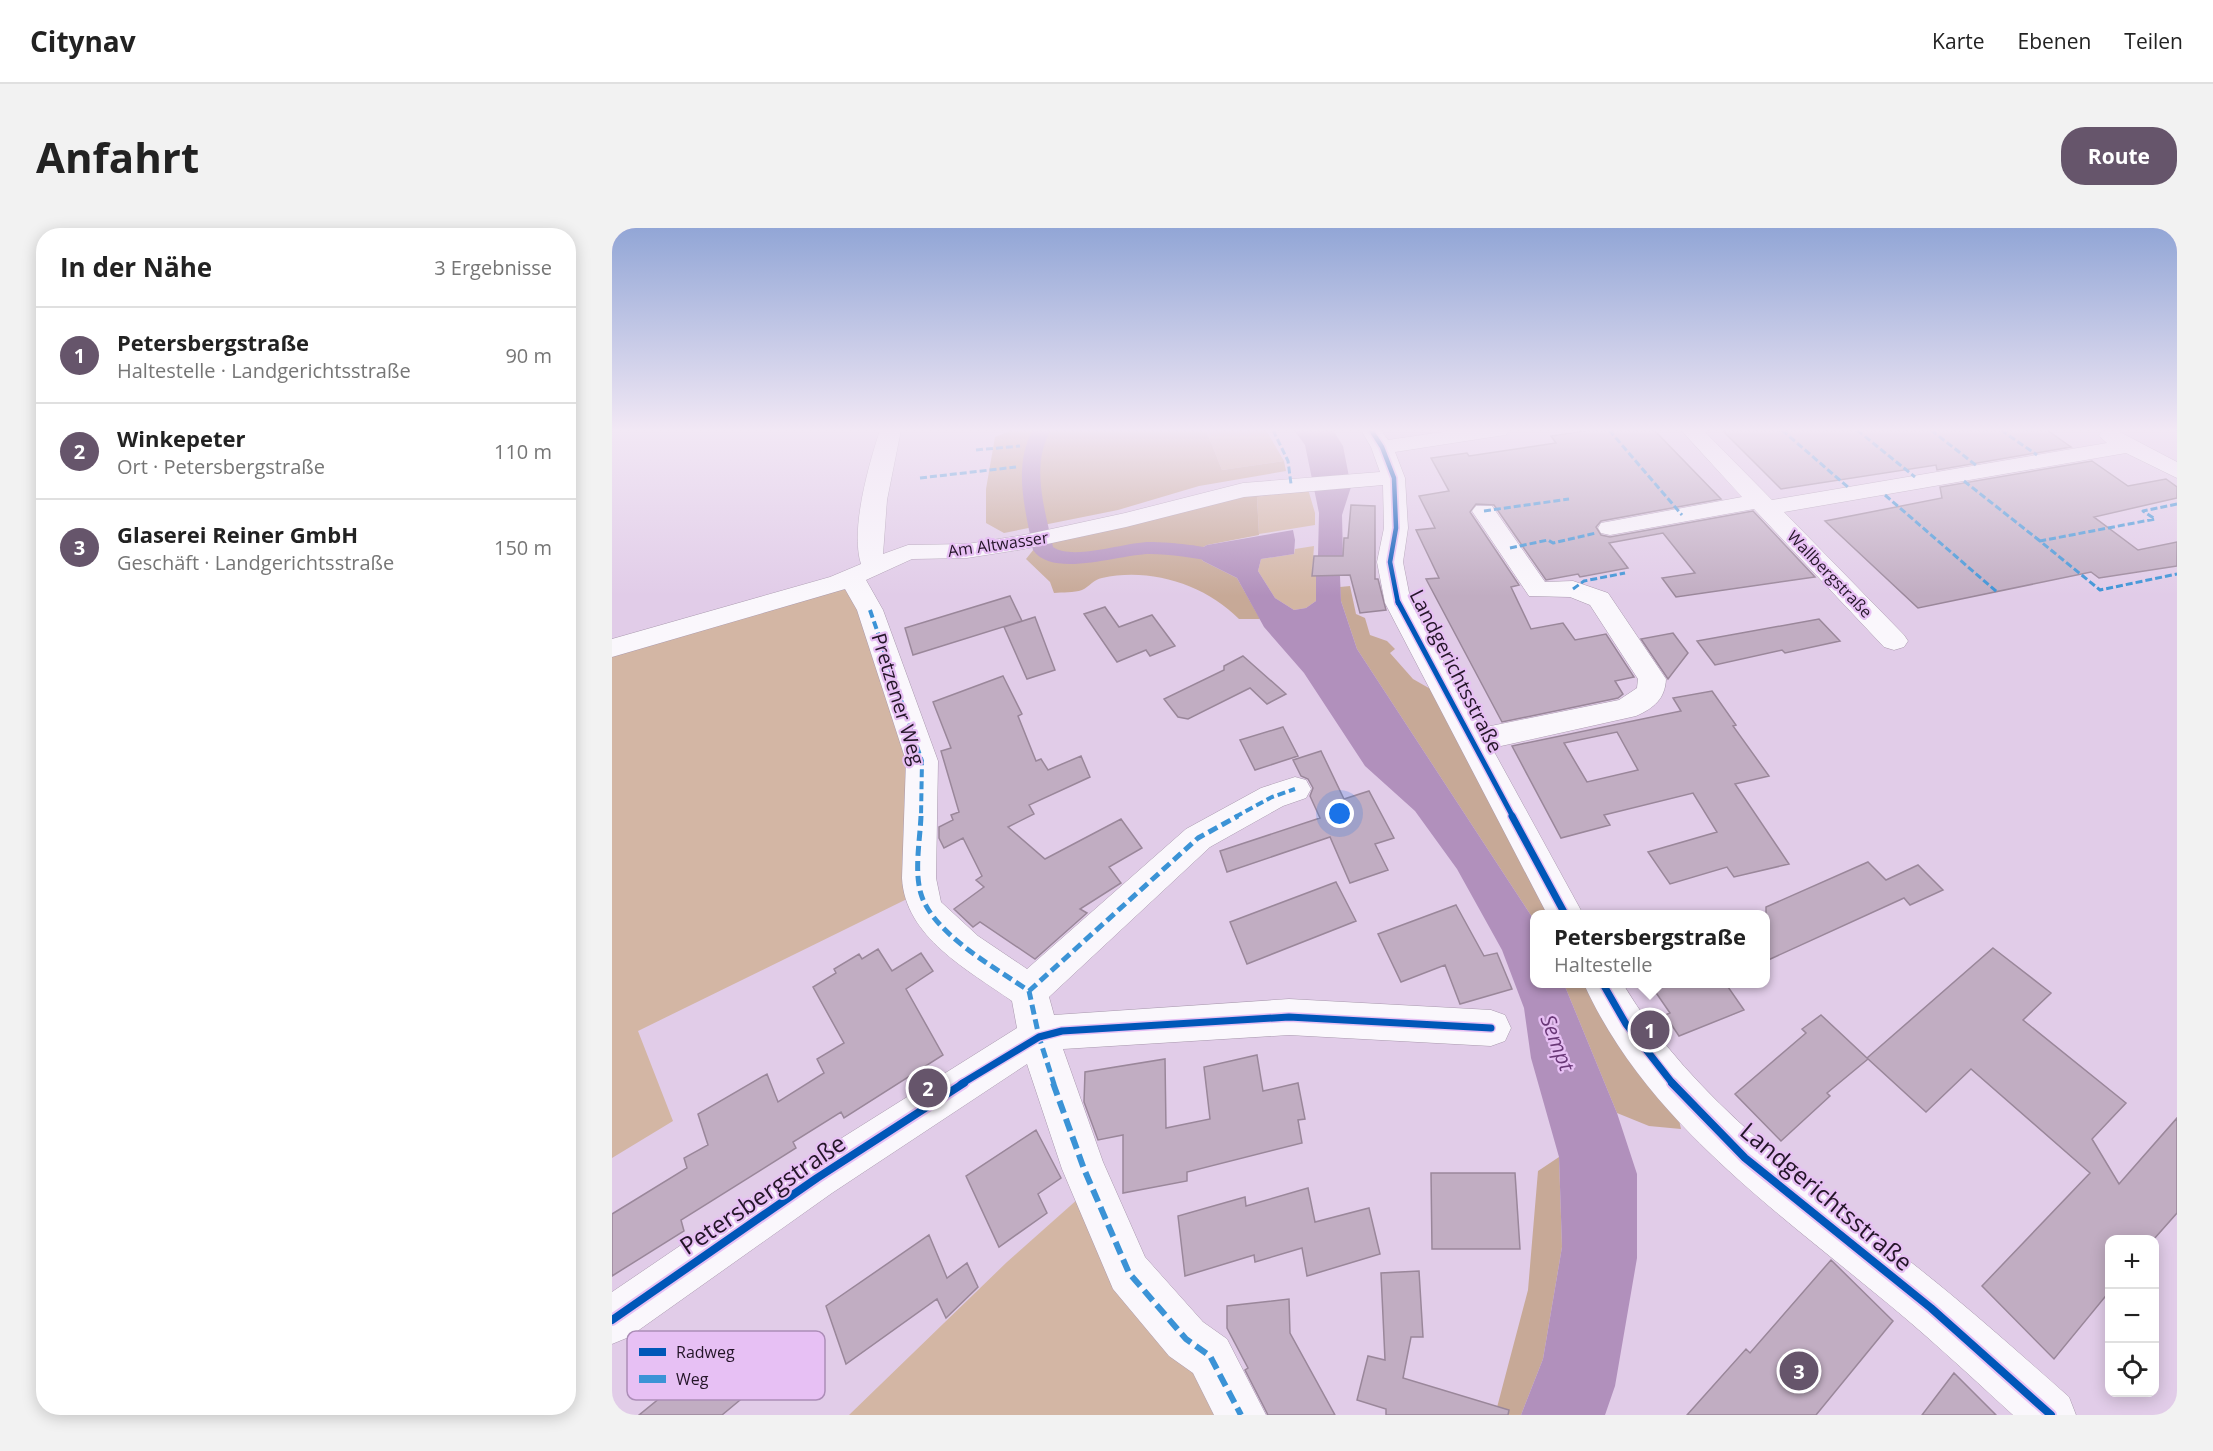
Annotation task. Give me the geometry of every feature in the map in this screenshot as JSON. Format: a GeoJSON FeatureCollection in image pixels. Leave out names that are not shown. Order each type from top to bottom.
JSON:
{"type":"FeatureCollection","features":[{"type":"Feature","properties":{"kind":"street","name":"Pretzener Weg"},"geometry":{"type":"LineString","coordinates":[[878,485],[869,549],[863,572],[870,610],[922,761],[920,892],[927,911],[965,947],[1029,991]]}},
{"type":"Feature","properties":{"kind":"street","name":"Am Altwasser"},"geometry":{"type":"LineString","coordinates":[[612,648],[863,572],[908,552],[967,551],[1054,537],[1243,490],[1286,485]]}},
{"type":"Feature","properties":{"kind":"street","name":"Landgerichtsstraße"},"geometry":{"type":"LineString","coordinates":[[1394,485],[1396,528],[1390,562],[1398,603],[1562,910]]}},
{"type":"Feature","properties":{"kind":"street","name":"Wallbergstraße"},"geometry":{"type":"LineString","coordinates":[[1744,485],[1894,640]]}},
{"type":"Feature","properties":{"kind":"street"},"geometry":{"type":"LineString","coordinates":[[1610,528],[1884,485]]}},
{"type":"Feature","properties":{"kind":"street"},"geometry":{"type":"LineString","coordinates":[[1473,741],[1626,709],[1642,701],[1651,692],[1652,680],[1599,599],[1573,589],[1538,590],[1484,511]]}},
{"type":"Feature","properties":{"kind":"street"},"geometry":{"type":"LineString","coordinates":[[1241,1415],[1210,1356],[1186,1339],[1129,1273],[1084,1169],[1039,1038],[1029,991],[1198,838],[1272,797],[1295,789]]}},
{"type":"Feature","properties":{"kind":"street","name":"Landgerichtsstraße"},"geometry":{"type":"LineString","coordinates":[[1605,988],[1626,1024],[1674,1085],[1745,1158],[1931,1308],[2051,1415]]}},
{"type":"Feature","properties":{"kind":"street","name":"Petersbergstraße"},"geometry":{"type":"LineString","coordinates":[[612,1320],[817,1179],[1011,1052],[1062,1030],[1289,1017],[1491,1028]]}},
{"type":"Feature","properties":{"kind":"shaded area"},"geometry":{"type":"Polygon","coordinates":[[[987,485],[1203,485],[1118,510],[1004,533],[986,523],[987,485]]]}},
{"type":"Feature","properties":{"kind":"shaded area"},"geometry":{"type":"Polygon","coordinates":[[[1308,489],[1315,513],[1315,525],[1259,534],[1257,497],[1308,489]]]}},
{"type":"Feature","properties":{"kind":"shaded area"},"geometry":{"type":"Polygon","coordinates":[[[1291,492],[1257,497],[1259,535],[1207,545],[1196,551],[1203,561],[1237,578],[1260,619],[1239,619],[1210,596],[1175,581],[1157,577],[1120,575],[1099,579],[1079,591],[1054,593],[1050,582],[1026,559],[1034,549],[1076,535],[1247,495],[1291,492]]]}},
{"type":"Feature","properties":{"kind":"shaded area"},"geometry":{"type":"Polygon","coordinates":[[[1314,546],[1312,575],[1316,576],[1316,601],[1306,608],[1294,610],[1275,598],[1258,571],[1261,559],[1294,554],[1295,549],[1314,546]]]}},
{"type":"Feature","properties":{"kind":"shaded area"},"geometry":{"type":"Polygon","coordinates":[[[1350,586],[1356,614],[1365,618],[1370,635],[1387,641],[1395,649],[1390,653],[1413,679],[1441,695],[1465,747],[1553,910],[1530,910],[1530,914],[1357,649],[1341,601],[1340,587],[1350,586]]]}},
{"type":"Feature","properties":{"kind":"shaded area"},"geometry":{"type":"Polygon","coordinates":[[[842,589],[851,591],[911,749],[909,898],[638,1031],[673,1121],[612,1158],[612,652],[842,589]]]}},
{"type":"Feature","properties":{"kind":"shaded area"},"geometry":{"type":"Polygon","coordinates":[[[1566,988],[1593,988],[1606,1012],[1677,1111],[1681,1129],[1649,1126],[1617,1113],[1566,988]]]}},
{"type":"Feature","properties":{"kind":"shaded area"},"geometry":{"type":"Polygon","coordinates":[[[1559,1157],[1562,1247],[1543,1359],[1521,1415],[1495,1415],[1528,1290],[1538,1171],[1559,1157]]]}},
{"type":"Feature","properties":{"kind":"shaded area"},"geometry":{"type":"Polygon","coordinates":[[[1079,1198],[1178,1349],[1228,1415],[849,1415],[1007,1262],[1079,1198]]]}},
{"type":"Feature","properties":{"kind":"water"},"geometry":{"type":"Polygon","coordinates":[[[1313,485],[1351,485],[1342,515],[1343,559],[1326,559],[1326,556],[1318,556],[1319,513],[1313,485]]]}},
{"type":"Feature","properties":{"kind":"water","name":"Sempt"},"geometry":{"type":"Polygon","coordinates":[[[1293,530],[1294,554],[1261,559],[1258,571],[1275,598],[1294,610],[1306,608],[1316,601],[1316,576],[1340,576],[1341,601],[1357,649],[1530,914],[1530,988],[1566,988],[1617,1113],[1637,1174],[1637,1258],[1615,1386],[1605,1415],[1521,1415],[1543,1359],[1562,1247],[1559,1157],[1531,1058],[1524,1008],[1502,950],[1457,869],[1415,811],[1365,766],[1304,673],[1264,627],[1237,578],[1203,561],[1196,551],[1207,545],[1293,530]]]}},
{"type":"Feature","properties":{"kind":"building"},"geometry":{"type":"Polygon","coordinates":[[[1446,485],[1708,485],[1721,499],[1601,521],[1596,527],[1601,535],[1610,537],[1753,511],[1815,577],[1676,597],[1662,578],[1695,573],[1663,533],[1609,543],[1628,568],[1580,577],[1578,574],[1546,580],[1494,505],[1476,504],[1470,512],[1519,585],[1511,587],[1531,629],[1563,623],[1575,640],[1606,634],[1634,677],[1615,681],[1623,694],[1618,698],[1502,722],[1426,579],[1439,578],[1416,530],[1435,528],[1419,496],[1449,491],[1446,485]]]}},
{"type":"Feature","properties":{"kind":"building"},"geometry":{"type":"Polygon","coordinates":[[[1777,485],[1804,485],[1781,489],[1777,485]]]}},
{"type":"Feature","properties":{"kind":"building"},"geometry":{"type":"Polygon","coordinates":[[[2175,485],[2177,487],[2177,498],[2094,517],[2138,550],[2177,542],[2177,566],[2099,578],[2091,572],[1918,608],[1825,521],[1942,498],[1940,487],[2175,485]]]}},
{"type":"Feature","properties":{"kind":"building"},"geometry":{"type":"Polygon","coordinates":[[[1351,505],[1375,506],[1375,579],[1378,579],[1386,610],[1360,613],[1350,575],[1312,576],[1314,556],[1343,556],[1344,538],[1348,538],[1351,505]]]}},
{"type":"Feature","properties":{"kind":"building"},"geometry":{"type":"Polygon","coordinates":[[[1010,596],[1022,621],[913,655],[905,628],[1010,596]]]}},
{"type":"Feature","properties":{"kind":"building"},"geometry":{"type":"Polygon","coordinates":[[[1105,607],[1119,627],[1152,615],[1175,646],[1150,656],[1146,650],[1117,662],[1084,614],[1105,607]]]}},
{"type":"Feature","properties":{"kind":"building"},"geometry":{"type":"Polygon","coordinates":[[[1035,617],[1055,670],[1027,679],[1004,627],[1035,617]]]}},
{"type":"Feature","properties":{"kind":"building"},"geometry":{"type":"Polygon","coordinates":[[[1819,619],[1840,641],[1785,653],[1782,650],[1715,665],[1697,641],[1819,619]]]}},
{"type":"Feature","properties":{"kind":"building"},"geometry":{"type":"Polygon","coordinates":[[[1673,633],[1688,653],[1668,679],[1641,639],[1673,633]]]}},
{"type":"Feature","properties":{"kind":"building"},"geometry":{"type":"Polygon","coordinates":[[[1243,656],[1286,694],[1267,704],[1250,688],[1188,719],[1178,717],[1164,699],[1224,670],[1224,666],[1243,656]]]}},
{"type":"Feature","properties":{"kind":"building"},"geometry":{"type":"Polygon","coordinates":[[[1003,676],[1022,714],[1018,716],[1036,761],[1041,759],[1048,770],[1081,756],[1090,777],[1029,805],[1034,814],[1008,827],[1045,859],[1121,819],[1142,848],[1109,867],[1121,883],[1080,909],[1087,913],[1035,959],[980,922],[973,927],[954,909],[984,887],[976,880],[982,876],[963,838],[944,848],[939,838],[939,827],[953,820],[951,815],[959,812],[941,751],[951,748],[933,702],[1003,676]]]}},
{"type":"Feature","properties":{"kind":"building"},"geometry":{"type":"Polygon","coordinates":[[[1712,691],[1736,725],[1733,726],[1769,776],[1735,784],[1789,864],[1734,877],[1727,867],[1670,884],[1648,852],[1717,832],[1693,793],[1604,815],[1610,825],[1561,838],[1512,746],[1681,711],[1673,698],[1712,691]],[[1617,732],[1564,743],[1587,782],[1638,770],[1617,732]]]}},
{"type":"Feature","properties":{"kind":"building"},"geometry":{"type":"Polygon","coordinates":[[[1283,727],[1298,756],[1255,770],[1240,740],[1283,727]]]}},
{"type":"Feature","properties":{"kind":"building"},"geometry":{"type":"Polygon","coordinates":[[[1321,751],[1344,799],[1369,791],[1394,838],[1375,844],[1388,870],[1350,883],[1330,837],[1227,872],[1220,851],[1320,818],[1310,796],[1313,788],[1308,779],[1301,776],[1293,760],[1321,751]]]}},
{"type":"Feature","properties":{"kind":"building"},"geometry":{"type":"Polygon","coordinates":[[[1868,862],[1886,880],[1918,865],[1943,890],[1910,905],[1904,898],[1770,959],[1770,910],[1766,910],[1766,907],[1868,862]]]}},
{"type":"Feature","properties":{"kind":"building"},"geometry":{"type":"Polygon","coordinates":[[[1336,882],[1356,921],[1247,964],[1230,922],[1336,882]]]}},
{"type":"Feature","properties":{"kind":"building"},"geometry":{"type":"Polygon","coordinates":[[[1456,905],[1484,956],[1497,953],[1512,989],[1460,1004],[1445,965],[1401,982],[1378,934],[1456,905]]]}},
{"type":"Feature","properties":{"kind":"building"},"geometry":{"type":"Polygon","coordinates":[[[1993,948],[2051,993],[2023,1020],[2126,1103],[2092,1139],[2119,1184],[2177,1118],[2177,1213],[2158,1235],[2105,1235],[2105,1297],[2054,1359],[1982,1286],[2090,1173],[1971,1069],[1926,1112],[1867,1058],[1993,948]]]}},
{"type":"Feature","properties":{"kind":"building"},"geometry":{"type":"Polygon","coordinates":[[[878,949],[892,971],[921,953],[933,971],[906,989],[943,1055],[844,1118],[841,1112],[793,1142],[796,1148],[681,1220],[684,1231],[612,1276],[612,1214],[687,1168],[684,1158],[708,1145],[698,1114],[767,1074],[778,1102],[824,1073],[817,1059],[844,1043],[813,987],[836,973],[834,969],[859,954],[862,959],[878,949]]]}},
{"type":"Feature","properties":{"kind":"building"},"geometry":{"type":"Polygon","coordinates":[[[1653,988],[1729,988],[1744,1010],[1679,1036],[1665,1015],[1670,1013],[1653,988]]]}},
{"type":"Feature","properties":{"kind":"building"},"geometry":{"type":"Polygon","coordinates":[[[1821,1015],[1868,1059],[1827,1093],[1830,1096],[1781,1141],[1735,1094],[1806,1033],[1802,1029],[1821,1015]]]}},
{"type":"Feature","properties":{"kind":"building"},"geometry":{"type":"Polygon","coordinates":[[[1257,1055],[1263,1091],[1298,1083],[1305,1119],[1298,1120],[1302,1143],[1187,1172],[1187,1181],[1123,1193],[1123,1135],[1098,1140],[1084,1102],[1085,1072],[1165,1059],[1166,1128],[1210,1119],[1204,1067],[1257,1055]]]}},
{"type":"Feature","properties":{"kind":"building"},"geometry":{"type":"Polygon","coordinates":[[[1036,1130],[1061,1178],[1038,1194],[1047,1213],[999,1247],[966,1176],[1036,1130]]]}},
{"type":"Feature","properties":{"kind":"building"},"geometry":{"type":"Polygon","coordinates":[[[1431,1173],[1515,1173],[1520,1249],[1432,1249],[1431,1173]]]}},
{"type":"Feature","properties":{"kind":"building"},"geometry":{"type":"Polygon","coordinates":[[[1308,1188],[1315,1222],[1369,1208],[1380,1254],[1307,1276],[1302,1248],[1255,1262],[1254,1255],[1185,1276],[1178,1216],[1245,1197],[1246,1206],[1308,1188]]]}},
{"type":"Feature","properties":{"kind":"building"},"geometry":{"type":"Polygon","coordinates":[[[929,1235],[947,1278],[967,1263],[978,1287],[946,1318],[937,1299],[846,1364],[826,1306],[929,1235]]]}},
{"type":"Feature","properties":{"kind":"building"},"geometry":{"type":"Polygon","coordinates":[[[1831,1260],[1893,1321],[1816,1415],[1687,1415],[1746,1349],[1750,1353],[1831,1260]]]}},
{"type":"Feature","properties":{"kind":"building"},"geometry":{"type":"Polygon","coordinates":[[[1419,1271],[1423,1337],[1411,1337],[1403,1378],[1509,1410],[1508,1415],[1386,1415],[1386,1409],[1357,1400],[1368,1356],[1385,1360],[1381,1273],[1419,1271]]]}},
{"type":"Feature","properties":{"kind":"building"},"geometry":{"type":"Polygon","coordinates":[[[1289,1299],[1290,1333],[1335,1415],[1268,1415],[1245,1370],[1248,1368],[1227,1328],[1227,1306],[1289,1299]]]}},
{"type":"Feature","properties":{"kind":"building"},"geometry":{"type":"Polygon","coordinates":[[[1954,1373],[1996,1415],[1922,1415],[1954,1373]]]}},
{"type":"Feature","properties":{"kind":"building"},"geometry":{"type":"Polygon","coordinates":[[[657,1400],[740,1400],[722,1415],[639,1415],[657,1400]]]}},
{"type":"Feature","properties":{"kind":"waterway"},"geometry":{"type":"LineString","coordinates":[[1032,485],[1043,550],[1052,556],[1073,558],[1149,548],[1222,557],[1234,563]]}},
{"type":"Feature","properties":{"kind":"marked path"},"geometry":{"type":"LineString","coordinates":[[1657,485],[1682,515]]}},
{"type":"Feature","properties":{"kind":"marked path"},"geometry":{"type":"LineString","coordinates":[[1970,485],[2040,541]]}},
{"type":"Feature","properties":{"kind":"marked path"},"geometry":{"type":"LineString","coordinates":[[1885,495],[1997,592]]}},
{"type":"Feature","properties":{"kind":"marked path"},"geometry":{"type":"LineString","coordinates":[[1484,511],[1569,499]]}},
{"type":"Feature","properties":{"kind":"marked path"},"geometry":{"type":"LineString","coordinates":[[2177,504],[2143,511],[2155,519],[2040,541],[2100,590],[2177,574]]}},
{"type":"Feature","properties":{"kind":"marked path"},"geometry":{"type":"LineString","coordinates":[[1510,548],[1548,540],[1553,543],[1596,533]]}},
{"type":"Feature","properties":{"kind":"marked path"},"geometry":{"type":"LineString","coordinates":[[1573,589],[1584,581],[1625,573]]}},
{"type":"Feature","properties":{"kind":"marked path"},"geometry":{"type":"LineString","coordinates":[[870,610],[922,761],[919,878],[920,892],[927,911],[965,947],[1029,991],[1039,1037],[1059,1100],[1084,1169],[1129,1273],[1186,1339],[1210,1356],[1241,1415]]}},
{"type":"Feature","properties":{"kind":"marked path"},"geometry":{"type":"LineString","coordinates":[[1029,991],[1198,838],[1272,797],[1295,789]]}},
{"type":"Feature","properties":{"kind":"cycle path"},"geometry":{"type":"LineString","coordinates":[[1394,485],[1396,528],[1390,562],[1398,603],[1563,910]]}},
{"type":"Feature","properties":{"kind":"cycle path"},"geometry":{"type":"LineString","coordinates":[[1605,988],[1626,1024],[1674,1085],[1745,1158],[1931,1308],[2051,1415]]}},
{"type":"Feature","properties":{"kind":"cycle path"},"geometry":{"type":"LineString","coordinates":[[612,1320],[817,1178],[1011,1052],[1039,1037],[1062,1031],[1289,1017],[1491,1028]]}},
{"type":"Feature","properties":{"kind":"place","name":"Petersbergstraße"},"geometry":{"type":"Point","coordinates":[1650,1030]}},
{"type":"Feature","properties":{"kind":"place","name":"Winkepeter"},"geometry":{"type":"Point","coordinates":[928,1088]}},
{"type":"Feature","properties":{"kind":"place","name":"Glaserei Reiner GmbH"},"geometry":{"type":"Point","coordinates":[1799,1371]}}]}
